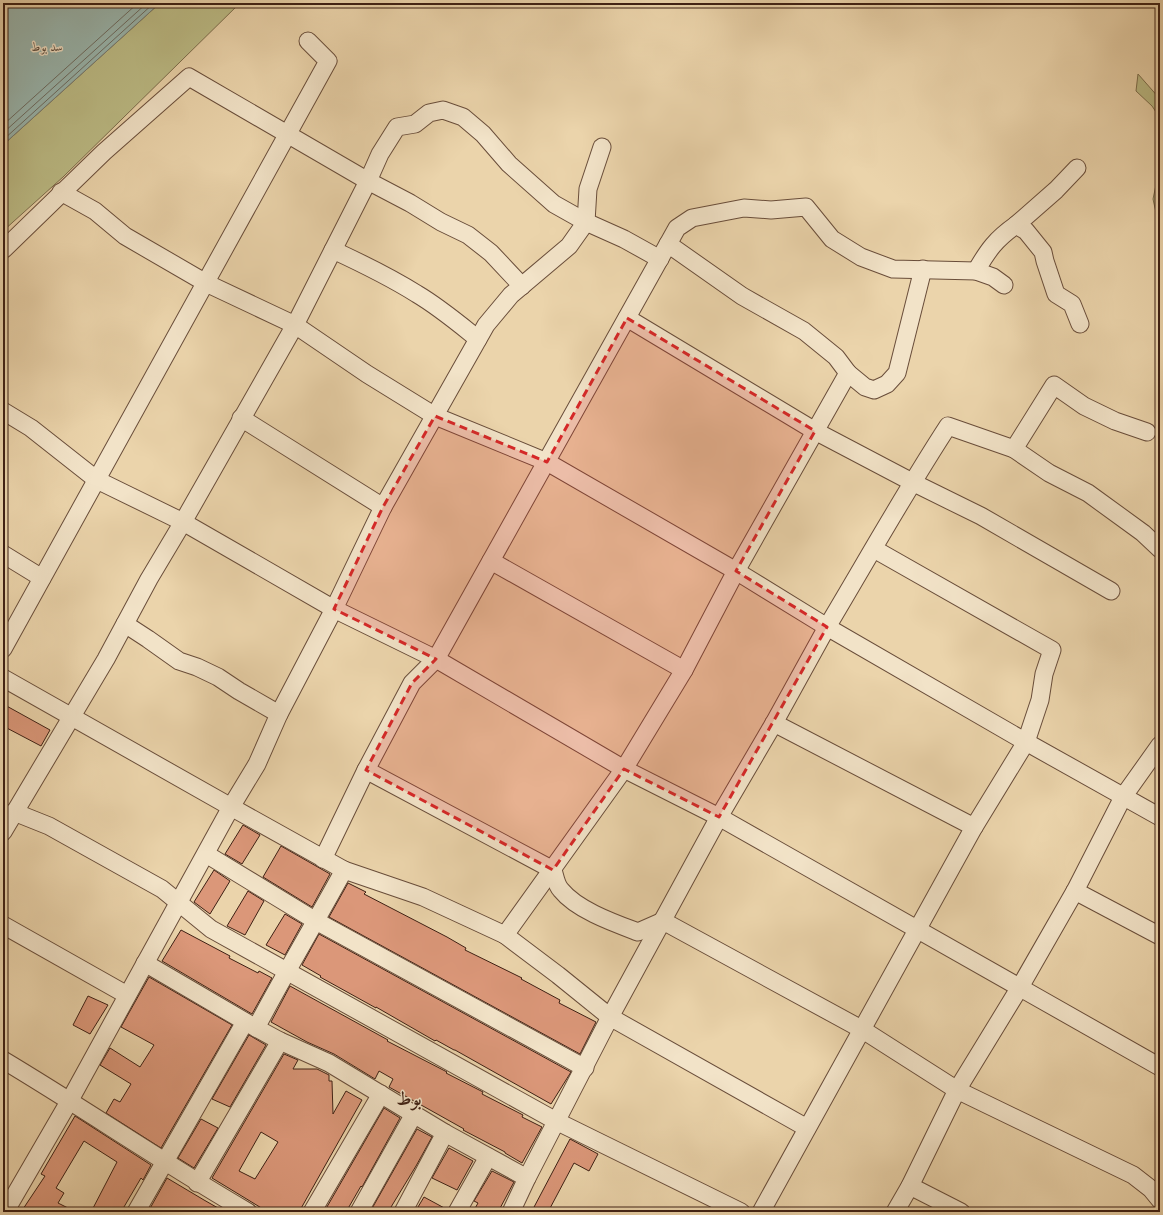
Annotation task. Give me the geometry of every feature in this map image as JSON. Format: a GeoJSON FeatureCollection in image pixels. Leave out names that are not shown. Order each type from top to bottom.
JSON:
{"type":"FeatureCollection","features":[{"type":"Feature","properties":{"kind":"street"},"geometry":{"type":"LineString","coordinates":[[3,649],[288,135],[328,60],[308,41]]}},
{"type":"Feature","properties":{"kind":"street"},"geometry":{"type":"LineString","coordinates":[[3,250],[61,192],[125,132],[189,77],[368,181],[410,203],[441,222],[468,235],[491,252],[522,286]]}},
{"type":"Feature","properties":{"kind":"street"},"geometry":{"type":"LineString","coordinates":[[3,832],[106,659],[149,579],[295,325],[368,181],[380,154],[397,127],[415,124],[430,113],[443,110],[463,116],[483,134],[509,164],[554,204],[586,222],[624,239],[660,259]]}},
{"type":"Feature","properties":{"kind":"street"},"geometry":{"type":"LineString","coordinates":[[5,1212],[9,1190],[70,1100],[231,807],[257,764],[279,714],[334,609],[383,507],[486,325],[511,295],[569,246],[586,222],[588,189],[602,147]]}},
{"type":"Feature","properties":{"kind":"street"},"geometry":{"type":"LineString","coordinates":[[976,271],[986,253],[1001,235],[1016,225],[1056,190],[1077,168]]}},
{"type":"Feature","properties":{"kind":"street"},"geometry":{"type":"LineString","coordinates":[[61,192],[95,212],[125,236],[206,283],[295,325],[368,374],[435,416],[547,462],[736,571],[827,627],[1026,742],[1160,817]]}},
{"type":"Feature","properties":{"kind":"street"},"geometry":{"type":"LineString","coordinates":[[323,859],[366,770],[412,682],[436,659],[678,228],[692,218],[744,208],[771,210],[806,207],[832,240],[861,257],[893,269],[976,271],[993,277],[1004,285]]}},
{"type":"Feature","properties":{"kind":"street"},"geometry":{"type":"LineString","coordinates":[[1016,225],[1026,231],[1043,252],[1056,294],[1072,304],[1080,324]]}},
{"type":"Feature","properties":{"kind":"street"},"geometry":{"type":"LineString","coordinates":[[668,244],[742,296],[804,331],[836,357],[848,372],[865,387],[874,390],[887,384],[897,373],[923,269]]}},
{"type":"Feature","properties":{"kind":"street"},"geometry":{"type":"LineString","coordinates":[[333,250],[416,293],[441,310],[478,339]]}},
{"type":"Feature","properties":{"kind":"street"},"geometry":{"type":"LineString","coordinates":[[627,318],[815,431],[981,516],[1110,591]]}},
{"type":"Feature","properties":{"kind":"street"},"geometry":{"type":"LineString","coordinates":[[505,935],[553,870],[624,768],[684,670],[736,571],[848,372]]}},
{"type":"Feature","properties":{"kind":"street"},"geometry":{"type":"LineString","coordinates":[[1014,449],[1054,385],[1084,406],[1115,421],[1147,432]]}},
{"type":"Feature","properties":{"kind":"street"},"geometry":{"type":"LineString","coordinates":[[3,411],[31,428],[97,480],[183,522],[334,609],[436,659],[624,768],[719,817],[1160,1067]]}},
{"type":"Feature","properties":{"kind":"street"},"geometry":{"type":"LineString","coordinates":[[241,418],[383,507]]}},
{"type":"Feature","properties":{"kind":"street"},"geometry":{"type":"LineString","coordinates":[[516,1210],[527,1178],[556,1121],[610,1017],[719,817],[774,723],[827,627],[912,482],[948,426],[1014,449],[1049,473],[1088,494],[1143,533],[1160,549]]}},
{"type":"Feature","properties":{"kind":"street"},"geometry":{"type":"LineString","coordinates":[[761,1212],[974,827],[1026,742],[1040,700],[1044,674],[1052,650],[874,549]]}},
{"type":"Feature","properties":{"kind":"street"},"geometry":{"type":"LineString","coordinates":[[3,554],[42,578]]}},
{"type":"Feature","properties":{"kind":"street"},"geometry":{"type":"LineString","coordinates":[[491,561],[684,670]]}},
{"type":"Feature","properties":{"kind":"street"},"geometry":{"type":"LineString","coordinates":[[124,624],[178,661],[197,667],[218,677],[279,714]]}},
{"type":"Feature","properties":{"kind":"street"},"geometry":{"type":"LineString","coordinates":[[3,678],[344,870],[422,897],[505,935],[610,1017],[807,1128]]}},
{"type":"Feature","properties":{"kind":"street"},"geometry":{"type":"LineString","coordinates":[[774,723],[974,827]]}},
{"type":"Feature","properties":{"kind":"street"},"geometry":{"type":"LineString","coordinates":[[895,1212],[910,1186],[957,1090],[1020,987],[1075,891],[1123,797],[1160,745]]}},
{"type":"Feature","properties":{"kind":"street"},"geometry":{"type":"LineString","coordinates":[[366,770],[553,870],[560,889],[577,905],[620,926],[638,932],[663,921]]}},
{"type":"Feature","properties":{"kind":"street"},"geometry":{"type":"LineString","coordinates":[[14,812],[49,826],[162,890],[211,929],[556,1121],[741,1212]]}},
{"type":"Feature","properties":{"kind":"street"},"geometry":{"type":"LineString","coordinates":[[206,854],[316,921],[584,1068]]}},
{"type":"Feature","properties":{"kind":"street"},"geometry":{"type":"LineString","coordinates":[[136,1212],[164,1162],[250,1025],[286,972],[344,870]]}},
{"type":"Feature","properties":{"kind":"street"},"geometry":{"type":"LineString","coordinates":[[1075,891],[1160,936]]}},
{"type":"Feature","properties":{"kind":"street"},"geometry":{"type":"LineString","coordinates":[[663,921],[863,1030],[957,1090],[1133,1176],[1151,1189],[1160,1200]]}},
{"type":"Feature","properties":{"kind":"street"},"geometry":{"type":"LineString","coordinates":[[3,925],[127,995]]}},
{"type":"Feature","properties":{"kind":"street"},"geometry":{"type":"LineString","coordinates":[[145,963],[250,1025],[280,1041],[329,1063],[445,1133],[527,1178]]}},
{"type":"Feature","properties":{"kind":"street"},"geometry":{"type":"LineString","coordinates":[[197,1183],[280,1041]]}},
{"type":"Feature","properties":{"kind":"street"},"geometry":{"type":"LineString","coordinates":[[3,1060],[70,1100],[197,1183],[248,1212]]}},
{"type":"Feature","properties":{"kind":"street"},"geometry":{"type":"LineString","coordinates":[[312,1212],[382,1094]]}},
{"type":"Feature","properties":{"kind":"street"},"geometry":{"type":"LineString","coordinates":[[359,1212],[414,1114]]}},
{"type":"Feature","properties":{"kind":"street"},"geometry":{"type":"LineString","coordinates":[[403,1212],[445,1133]]}},
{"type":"Feature","properties":{"kind":"street"},"geometry":{"type":"LineString","coordinates":[[457,1212],[488,1157]]}},
{"type":"Feature","properties":{"kind":"street"},"geometry":{"type":"LineString","coordinates":[[910,1186],[961,1212]]}},
{"type":"Feature","properties":{"kind":"street"},"geometry":{"type":"LineString","coordinates":[[1154,1212],[1160,1203]]}},
{"type":"Feature","properties":{"kind":"highlighted area"},"geometry":{"type":"Polygon","coordinates":[[[627,318],[815,431],[736,571],[827,627],[719,817],[624,769],[553,870],[366,770],[412,683],[436,659],[334,609],[383,507],[435,416],[547,462],[627,318]]]}},
{"type":"Feature","properties":{"kind":"green space"},"geometry":{"type":"Polygon","coordinates":[[[160,3],[240,3],[63,177],[3,231],[3,145],[160,3]]]}},
{"type":"Feature","properties":{"kind":"green space"},"geometry":{"type":"Polygon","coordinates":[[[1138,74],[1160,99],[1160,118],[1152,106],[1136,91],[1138,74]]]}},
{"type":"Feature","properties":{"kind":"green space"},"geometry":{"type":"Polygon","coordinates":[[[1160,166],[1160,231],[1153,199],[1160,166]]]}},
{"type":"Feature","properties":{"kind":"water","name":"سد بوط"},"geometry":{"type":"Polygon","coordinates":[[[3,3],[160,3],[3,145],[3,3]]]}},
{"type":"Feature","properties":{"kind":"building"},"geometry":{"type":"Polygon","coordinates":[[[3,704],[50,730],[41,746],[3,726],[3,704]]]}},
{"type":"Feature","properties":{"kind":"building"},"geometry":{"type":"Polygon","coordinates":[[[243,825],[260,835],[242,864],[225,854],[243,825]]]}},
{"type":"Feature","properties":{"kind":"building"},"geometry":{"type":"Polygon","coordinates":[[[281,846],[330,874],[312,907],[263,877],[281,846]]]}},
{"type":"Feature","properties":{"kind":"building"},"geometry":{"type":"Polygon","coordinates":[[[214,870],[230,881],[210,914],[194,902],[214,870]]]}},
{"type":"Feature","properties":{"kind":"building"},"geometry":{"type":"Polygon","coordinates":[[[348,883],[366,892],[364,894],[447,937],[466,948],[465,950],[522,978],[521,979],[560,1000],[559,1003],[596,1022],[580,1054],[329,917],[348,883]]]}},
{"type":"Feature","properties":{"kind":"building"},"geometry":{"type":"Polygon","coordinates":[[[248,891],[264,901],[245,935],[227,926],[248,891]]]}},
{"type":"Feature","properties":{"kind":"building"},"geometry":{"type":"Polygon","coordinates":[[[285,914],[302,924],[285,955],[266,945],[285,914]]]}},
{"type":"Feature","properties":{"kind":"building"},"geometry":{"type":"Polygon","coordinates":[[[181,930],[230,956],[229,958],[258,973],[259,971],[272,978],[252,1014],[162,961],[181,930]]]}},
{"type":"Feature","properties":{"kind":"building"},"geometry":{"type":"Polygon","coordinates":[[[319,934],[571,1072],[551,1104],[320,977],[321,976],[302,965],[319,934]]]}},
{"type":"Feature","properties":{"kind":"building"},"geometry":{"type":"Polygon","coordinates":[[[149,977],[232,1025],[161,1148],[106,1113],[114,1099],[120,1102],[131,1084],[100,1065],[110,1048],[140,1067],[154,1045],[121,1027],[149,977]]]}},
{"type":"Feature","properties":{"kind":"building"},"geometry":{"type":"Polygon","coordinates":[[[290,986],[388,1040],[387,1041],[483,1092],[482,1094],[523,1115],[522,1117],[542,1127],[522,1163],[389,1087],[393,1079],[379,1071],[375,1079],[334,1054],[307,1042],[271,1022],[290,986]]]}},
{"type":"Feature","properties":{"kind":"building"},"geometry":{"type":"Polygon","coordinates":[[[88,996],[108,1005],[90,1034],[73,1025],[88,996]]]}},
{"type":"Feature","properties":{"kind":"building"},"geometry":{"type":"Polygon","coordinates":[[[249,1035],[266,1045],[230,1107],[212,1099],[249,1035]]]}},
{"type":"Feature","properties":{"kind":"building"},"geometry":{"type":"Polygon","coordinates":[[[284,1054],[298,1060],[293,1069],[317,1069],[329,1075],[329,1081],[332,1081],[333,1114],[346,1091],[362,1100],[299,1212],[268,1212],[212,1178],[284,1054]],[[261,1132],[239,1171],[255,1179],[278,1142],[261,1132]]]}},
{"type":"Feature","properties":{"kind":"building"},"geometry":{"type":"Polygon","coordinates":[[[384,1108],[400,1118],[362,1187],[361,1186],[346,1212],[324,1212],[384,1108]]]}},
{"type":"Feature","properties":{"kind":"building"},"geometry":{"type":"Polygon","coordinates":[[[75,1116],[151,1165],[143,1180],[141,1178],[121,1212],[91,1212],[117,1162],[84,1141],[56,1188],[64,1193],[58,1203],[76,1212],[21,1212],[45,1176],[41,1174],[75,1116]]]}},
{"type":"Feature","properties":{"kind":"building"},"geometry":{"type":"Polygon","coordinates":[[[201,1119],[218,1128],[194,1168],[178,1158],[201,1119]]]}},
{"type":"Feature","properties":{"kind":"building"},"geometry":{"type":"Polygon","coordinates":[[[417,1129],[432,1137],[416,1166],[388,1212],[370,1212],[417,1129]]]}},
{"type":"Feature","properties":{"kind":"building"},"geometry":{"type":"Polygon","coordinates":[[[570,1139],[598,1154],[589,1171],[574,1163],[548,1212],[539,1212],[533,1209],[570,1139]]]}},
{"type":"Feature","properties":{"kind":"building"},"geometry":{"type":"Polygon","coordinates":[[[449,1148],[473,1161],[457,1190],[432,1178],[449,1148]]]}},
{"type":"Feature","properties":{"kind":"building"},"geometry":{"type":"Polygon","coordinates":[[[492,1171],[514,1182],[498,1212],[473,1212],[478,1203],[474,1201],[492,1171]]]}},
{"type":"Feature","properties":{"kind":"building"},"geometry":{"type":"Polygon","coordinates":[[[167,1178],[204,1200],[225,1212],[148,1212],[167,1178]]]}},
{"type":"Feature","properties":{"kind":"building"},"geometry":{"type":"Polygon","coordinates":[[[424,1197],[448,1210],[447,1212],[415,1212],[424,1197]]]}},
{"type":"Feature","properties":{"kind":"district","name":"بوط"},"geometry":{"type":"Point","coordinates":[409,1098]}}]}
